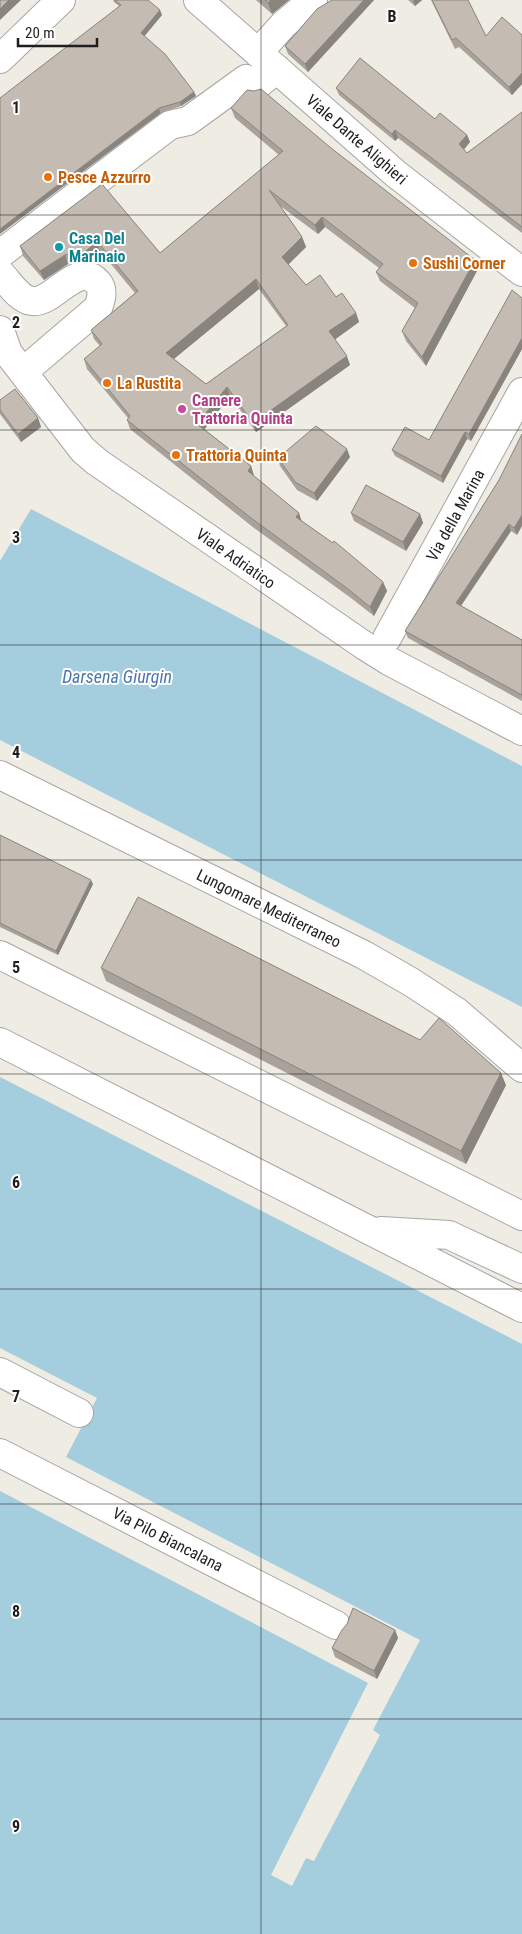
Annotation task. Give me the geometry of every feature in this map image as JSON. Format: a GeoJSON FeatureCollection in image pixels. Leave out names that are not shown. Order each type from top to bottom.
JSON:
{"type":"FeatureCollection","features":[{"type":"Feature","properties":{"kind":"street"},"geometry":{"type":"LineString","coordinates":[[0,59],[60,0]]}},
{"type":"Feature","properties":{"kind":"street","name":"Viale Dante Alighieri"},"geometry":{"type":"LineString","coordinates":[[198,0],[396,174],[522,272]]}},
{"type":"Feature","properties":{"kind":"street"},"geometry":{"type":"LineString","coordinates":[[0,254],[170,125],[188,121],[246,79],[257,85],[284,24],[313,0]]}},
{"type":"Feature","properties":{"kind":"street"},"geometry":{"type":"LineString","coordinates":[[0,273],[22,297],[33,301],[43,299],[76,277],[94,278],[101,286],[102,297],[88,295],[17,365]]}},
{"type":"Feature","properties":{"kind":"street","name":"Viale Adriatico"},"geometry":{"type":"LineString","coordinates":[[0,330],[8,353],[83,450],[97,462],[365,646],[389,661],[522,731]]}},
{"type":"Feature","properties":{"kind":"street","name":"Via della Marina"},"geometry":{"type":"LineString","coordinates":[[387,638],[522,392]]}},
{"type":"Feature","properties":{"kind":"street","name":"Lungomare Mediterraneo"},"geometry":{"type":"LineString","coordinates":[[0,775],[364,955],[411,982],[457,1012],[522,1068]]}},
{"type":"Feature","properties":{"kind":"street"},"geometry":{"type":"LineString","coordinates":[[0,955],[522,1216]]}},
{"type":"Feature","properties":{"kind":"street"},"geometry":{"type":"LineString","coordinates":[[0,1042],[522,1308]]}},
{"type":"Feature","properties":{"kind":"street"},"geometry":{"type":"LineString","coordinates":[[370,1230],[449,1234],[522,1269]]}},
{"type":"Feature","properties":{"kind":"street"},"geometry":{"type":"LineString","coordinates":[[0,1372],[79,1413]]}},
{"type":"Feature","properties":{"kind":"street","name":"Via Pilo Biancalana"},"geometry":{"type":"LineString","coordinates":[[0,1454],[336,1625]]}},
{"type":"Feature","properties":{"kind":"water","name":"Darsena Giurgin"},"geometry":{"type":"Polygon","coordinates":[[[31,509],[522,766],[522,1007],[0,740],[0,561],[31,509]]]}},
{"type":"Feature","properties":{"kind":"water"},"geometry":{"type":"Polygon","coordinates":[[[0,1077],[522,1344],[522,1934],[0,1934],[0,1491],[368,1683],[271,1875],[292,1886],[306,1858],[314,1861],[380,1735],[373,1730],[420,1640],[66,1457],[97,1398],[0,1348],[0,1077]]]}},
{"type":"Feature","properties":{"kind":"building"},"geometry":{"type":"Polygon","coordinates":[[[0,0],[9,0],[0,9],[0,0]]]}},
{"type":"Feature","properties":{"kind":"building","name":"Pesce Azzurro"},"geometry":{"type":"Polygon","coordinates":[[[115,0],[148,0],[160,10],[141,33],[165,54],[194,92],[180,102],[159,108],[0,229],[0,98],[121,5],[115,0]]]}},
{"type":"Feature","properties":{"kind":"building"},"geometry":{"type":"Polygon","coordinates":[[[332,0],[364,0],[305,64],[285,46],[317,9],[332,0]]]}},
{"type":"Feature","properties":{"kind":"building"},"geometry":{"type":"Polygon","coordinates":[[[432,0],[468,0],[486,36],[502,17],[522,35],[522,73],[509,87],[456,38],[452,40],[432,0]]]}},
{"type":"Feature","properties":{"kind":"building"},"geometry":{"type":"Polygon","coordinates":[[[360,58],[435,119],[440,113],[467,135],[459,144],[467,153],[522,112],[522,227],[395,130],[392,134],[336,88],[360,58]]]}},
{"type":"Feature","properties":{"kind":"building"},"geometry":{"type":"Polygon","coordinates":[[[261,89],[331,148],[475,260],[422,357],[402,331],[418,303],[376,272],[383,264],[322,217],[315,225],[269,190],[302,237],[282,257],[306,285],[320,275],[336,297],[342,293],[356,313],[329,331],[347,356],[253,423],[227,387],[197,424],[251,466],[248,471],[299,513],[296,517],[333,543],[334,541],[383,582],[370,607],[251,518],[127,420],[130,416],[84,359],[102,344],[91,330],[138,291],[97,241],[85,252],[74,252],[65,255],[40,271],[20,246],[102,184],[160,253],[283,151],[231,108],[247,90],[261,89]],[[256,279],[166,353],[206,384],[288,325],[256,279]]]}},
{"type":"Feature","properties":{"kind":"building"},"geometry":{"type":"Polygon","coordinates":[[[512,290],[522,298],[522,338],[469,434],[465,432],[441,476],[392,450],[405,427],[429,440],[512,290]]]}},
{"type":"Feature","properties":{"kind":"building"},"geometry":{"type":"Polygon","coordinates":[[[15,389],[38,418],[18,434],[0,410],[0,400],[15,389]]]}},
{"type":"Feature","properties":{"kind":"building"},"geometry":{"type":"Polygon","coordinates":[[[316,426],[347,449],[314,493],[295,482],[278,458],[316,426]]]}},
{"type":"Feature","properties":{"kind":"building"},"geometry":{"type":"Polygon","coordinates":[[[522,434],[522,515],[514,528],[509,524],[456,603],[522,640],[522,695],[405,631],[499,480],[522,434]]]}},
{"type":"Feature","properties":{"kind":"building"},"geometry":{"type":"Polygon","coordinates":[[[366,485],[420,514],[403,542],[351,513],[366,485]]]}},
{"type":"Feature","properties":{"kind":"building"},"geometry":{"type":"Polygon","coordinates":[[[0,835],[91,880],[56,951],[0,923],[0,835]]]}},
{"type":"Feature","properties":{"kind":"building"},"geometry":{"type":"Polygon","coordinates":[[[138,897],[420,1040],[439,1018],[501,1073],[461,1151],[101,968],[138,897]]]}},
{"type":"Feature","properties":{"kind":"building"},"geometry":{"type":"Polygon","coordinates":[[[353,1608],[395,1630],[374,1671],[332,1648],[347,1624],[353,1608]]]}},
{"type":"Feature","properties":{"kind":"place","name":"Pesce Azzurro"},"geometry":{"type":"Point","coordinates":[48,177]}},
{"type":"Feature","properties":{"kind":"place","name":"Casa Del Marinaio"},"geometry":{"type":"Point","coordinates":[59,247]}},
{"type":"Feature","properties":{"kind":"place","name":"Sushi Corner"},"geometry":{"type":"Point","coordinates":[413,263]}},
{"type":"Feature","properties":{"kind":"place","name":"La Rustita"},"geometry":{"type":"Point","coordinates":[107,383]}},
{"type":"Feature","properties":{"kind":"place","name":"Camere Trattoria Quinta"},"geometry":{"type":"Point","coordinates":[182,409]}},
{"type":"Feature","properties":{"kind":"place","name":"Trattoria Quinta"},"geometry":{"type":"Point","coordinates":[176,455]}}]}
